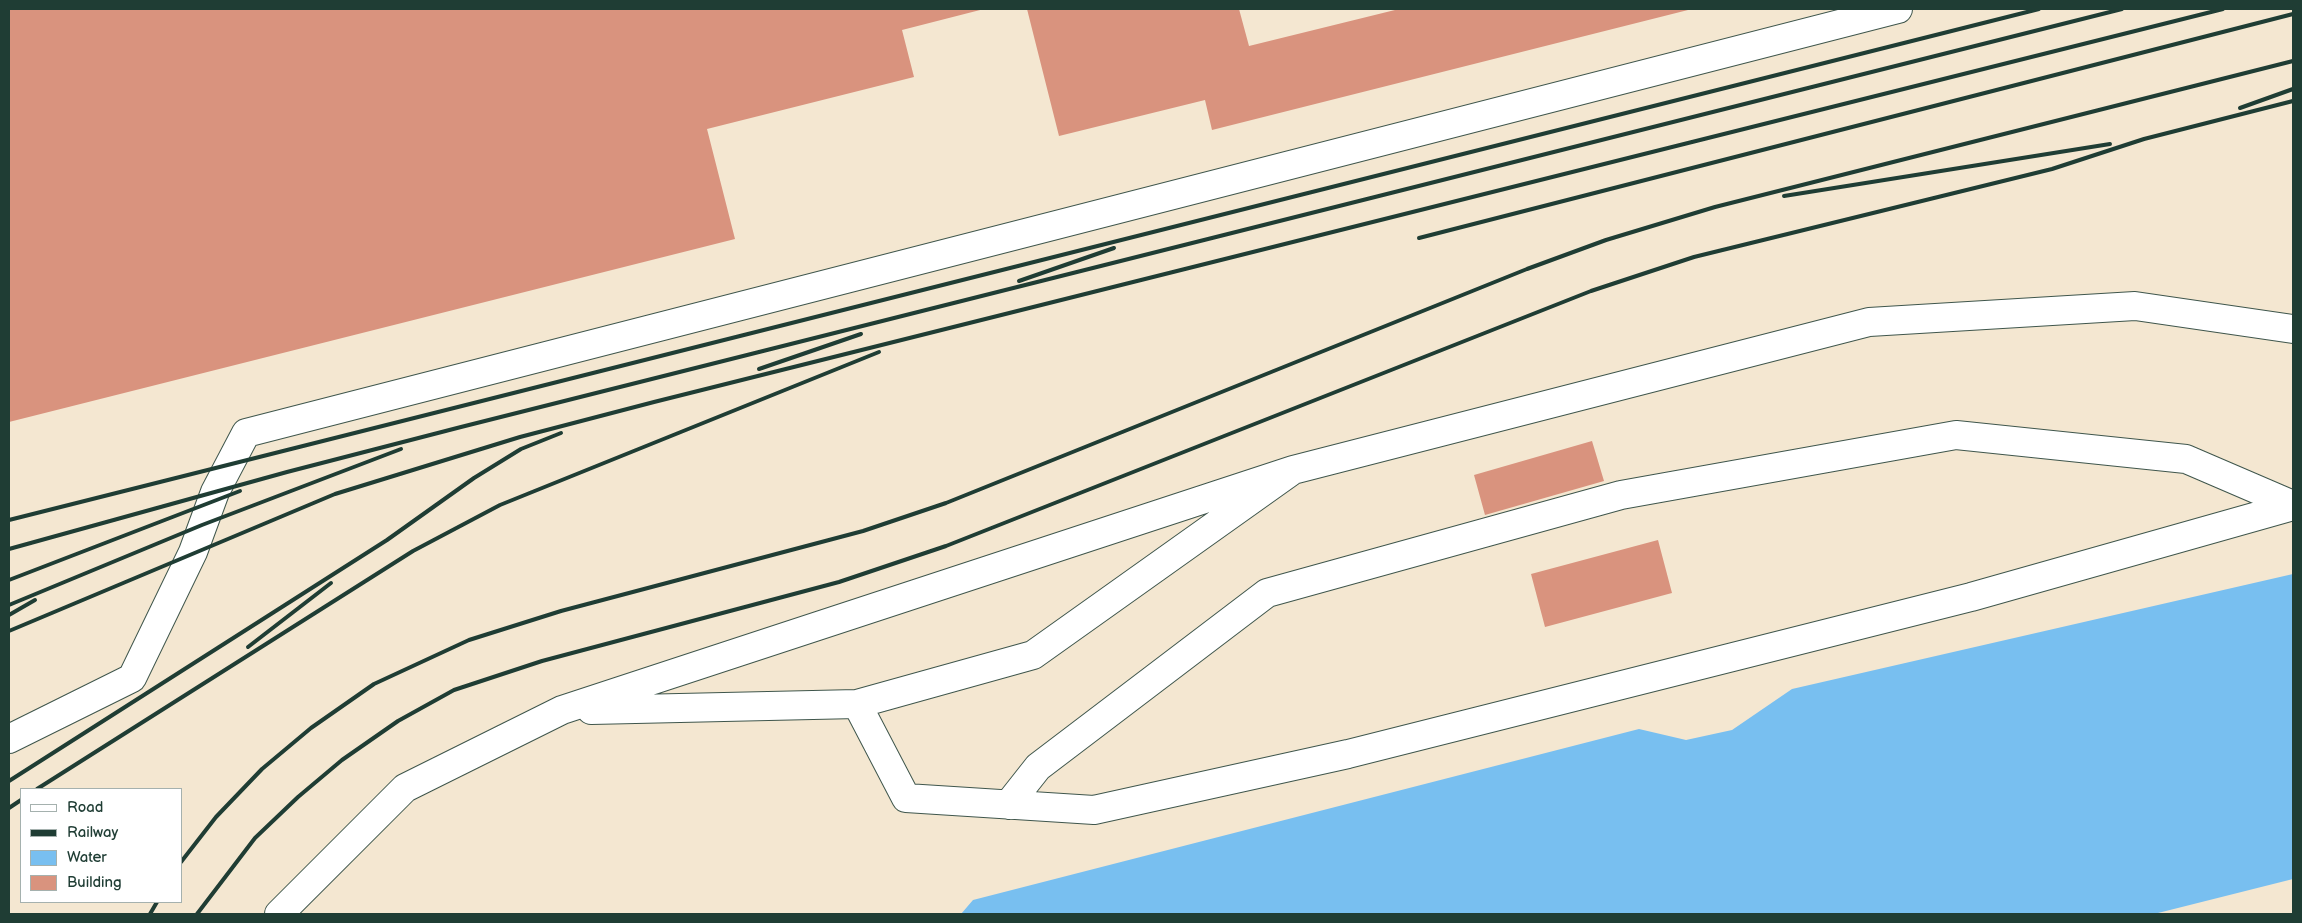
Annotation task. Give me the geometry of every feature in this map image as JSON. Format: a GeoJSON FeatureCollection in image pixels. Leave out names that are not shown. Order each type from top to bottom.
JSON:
{"type":"FeatureCollection","features":[{"type":"Feature","properties":{"kind":"lane"},"geometry":{"type":"LineString","coordinates":[[9,739],[132,678],[193,552],[215,492],[246,433],[1898,9]]}},
{"type":"Feature","properties":{"kind":"lane"},"geometry":{"type":"LineString","coordinates":[[279,914],[405,788],[562,710],[1293,470],[1869,322],[2135,306],[2293,329]]}},
{"type":"Feature","properties":{"kind":"lane"},"geometry":{"type":"LineString","coordinates":[[1008,805],[1038,767],[1266,593],[1621,495],[1956,435],[2186,459],[2293,505]]}},
{"type":"Feature","properties":{"kind":"lane"},"geometry":{"type":"LineString","coordinates":[[562,710],[857,704],[1034,655],[1293,470]]}},
{"type":"Feature","properties":{"kind":"lane"},"geometry":{"type":"LineString","coordinates":[[857,704],[906,798],[1094,810],[1348,754],[1971,597],[2293,505]]}},
{"type":"Feature","properties":{"kind":"water"},"geometry":{"type":"Polygon","coordinates":[[[2293,574],[2293,879],[2154,914],[961,914],[973,900],[1639,729],[1686,740],[1732,730],[1792,689],[2293,574]]]}},
{"type":"Feature","properties":{"kind":"building"},"geometry":{"type":"Polygon","coordinates":[[[9,9],[984,9],[902,30],[914,77],[707,129],[735,239],[9,422],[9,9]]]}},
{"type":"Feature","properties":{"kind":"building"},"geometry":{"type":"Polygon","coordinates":[[[1027,9],[1239,9],[1249,46],[1399,9],[1692,9],[1212,130],[1205,100],[1059,136],[1027,9]]]}},
{"type":"Feature","properties":{"kind":"building"},"geometry":{"type":"Polygon","coordinates":[[[1592,441],[1604,481],[1485,515],[1474,475],[1592,441]]]}},
{"type":"Feature","properties":{"kind":"building"},"geometry":{"type":"Polygon","coordinates":[[[1658,540],[1672,593],[1545,627],[1531,574],[1658,540]]]}},
{"type":"Feature","properties":{"kind":"railway"},"geometry":{"type":"LineString","coordinates":[[9,520],[2039,9]]}},
{"type":"Feature","properties":{"kind":"railway"},"geometry":{"type":"LineString","coordinates":[[9,549],[287,472],[461,427],[2122,9]]}},
{"type":"Feature","properties":{"kind":"railway"},"geometry":{"type":"LineString","coordinates":[[9,631],[335,494],[520,437],[2223,9]]}},
{"type":"Feature","properties":{"kind":"railway"},"geometry":{"type":"LineString","coordinates":[[1419,238],[2293,14]]}},
{"type":"Feature","properties":{"kind":"railway"},"geometry":{"type":"LineString","coordinates":[[182,861],[216,817],[262,769],[311,728],[374,684],[469,640],[561,611],[863,531],[946,503],[1527,269],[1606,240],[1715,207],[2293,61]]}},
{"type":"Feature","properties":{"kind":"railway"},"geometry":{"type":"LineString","coordinates":[[2240,108],[2293,89]]}},
{"type":"Feature","properties":{"kind":"railway"},"geometry":{"type":"LineString","coordinates":[[197,914],[255,838],[298,797],[342,760],[398,721],[454,690],[542,661],[839,582],[946,546],[1591,291],[1694,257],[2052,169],[2144,139],[2293,101]]}},
{"type":"Feature","properties":{"kind":"railway"},"geometry":{"type":"LineString","coordinates":[[1784,196],[2110,144]]}},
{"type":"Feature","properties":{"kind":"railway"},"geometry":{"type":"LineString","coordinates":[[1019,281],[1114,248]]}},
{"type":"Feature","properties":{"kind":"railway"},"geometry":{"type":"LineString","coordinates":[[759,369],[861,334]]}},
{"type":"Feature","properties":{"kind":"railway"},"geometry":{"type":"LineString","coordinates":[[39,788],[413,551],[500,505],[879,352]]}},
{"type":"Feature","properties":{"kind":"railway"},"geometry":{"type":"LineString","coordinates":[[9,781],[387,540],[474,478],[521,449],[561,433]]}},
{"type":"Feature","properties":{"kind":"railway"},"geometry":{"type":"LineString","coordinates":[[9,605],[202,525],[401,449]]}},
{"type":"Feature","properties":{"kind":"railway"},"geometry":{"type":"LineString","coordinates":[[9,580],[240,491]]}},
{"type":"Feature","properties":{"kind":"railway"},"geometry":{"type":"LineString","coordinates":[[248,647],[331,583]]}},
{"type":"Feature","properties":{"kind":"railway"},"geometry":{"type":"LineString","coordinates":[[9,615],[35,600]]}},
{"type":"Feature","properties":{"kind":"railway"},"geometry":{"type":"LineString","coordinates":[[9,808],[20,801]]}},
{"type":"Feature","properties":{"kind":"railway"},"geometry":{"type":"LineString","coordinates":[[150,914],[156,903]]}}]}
